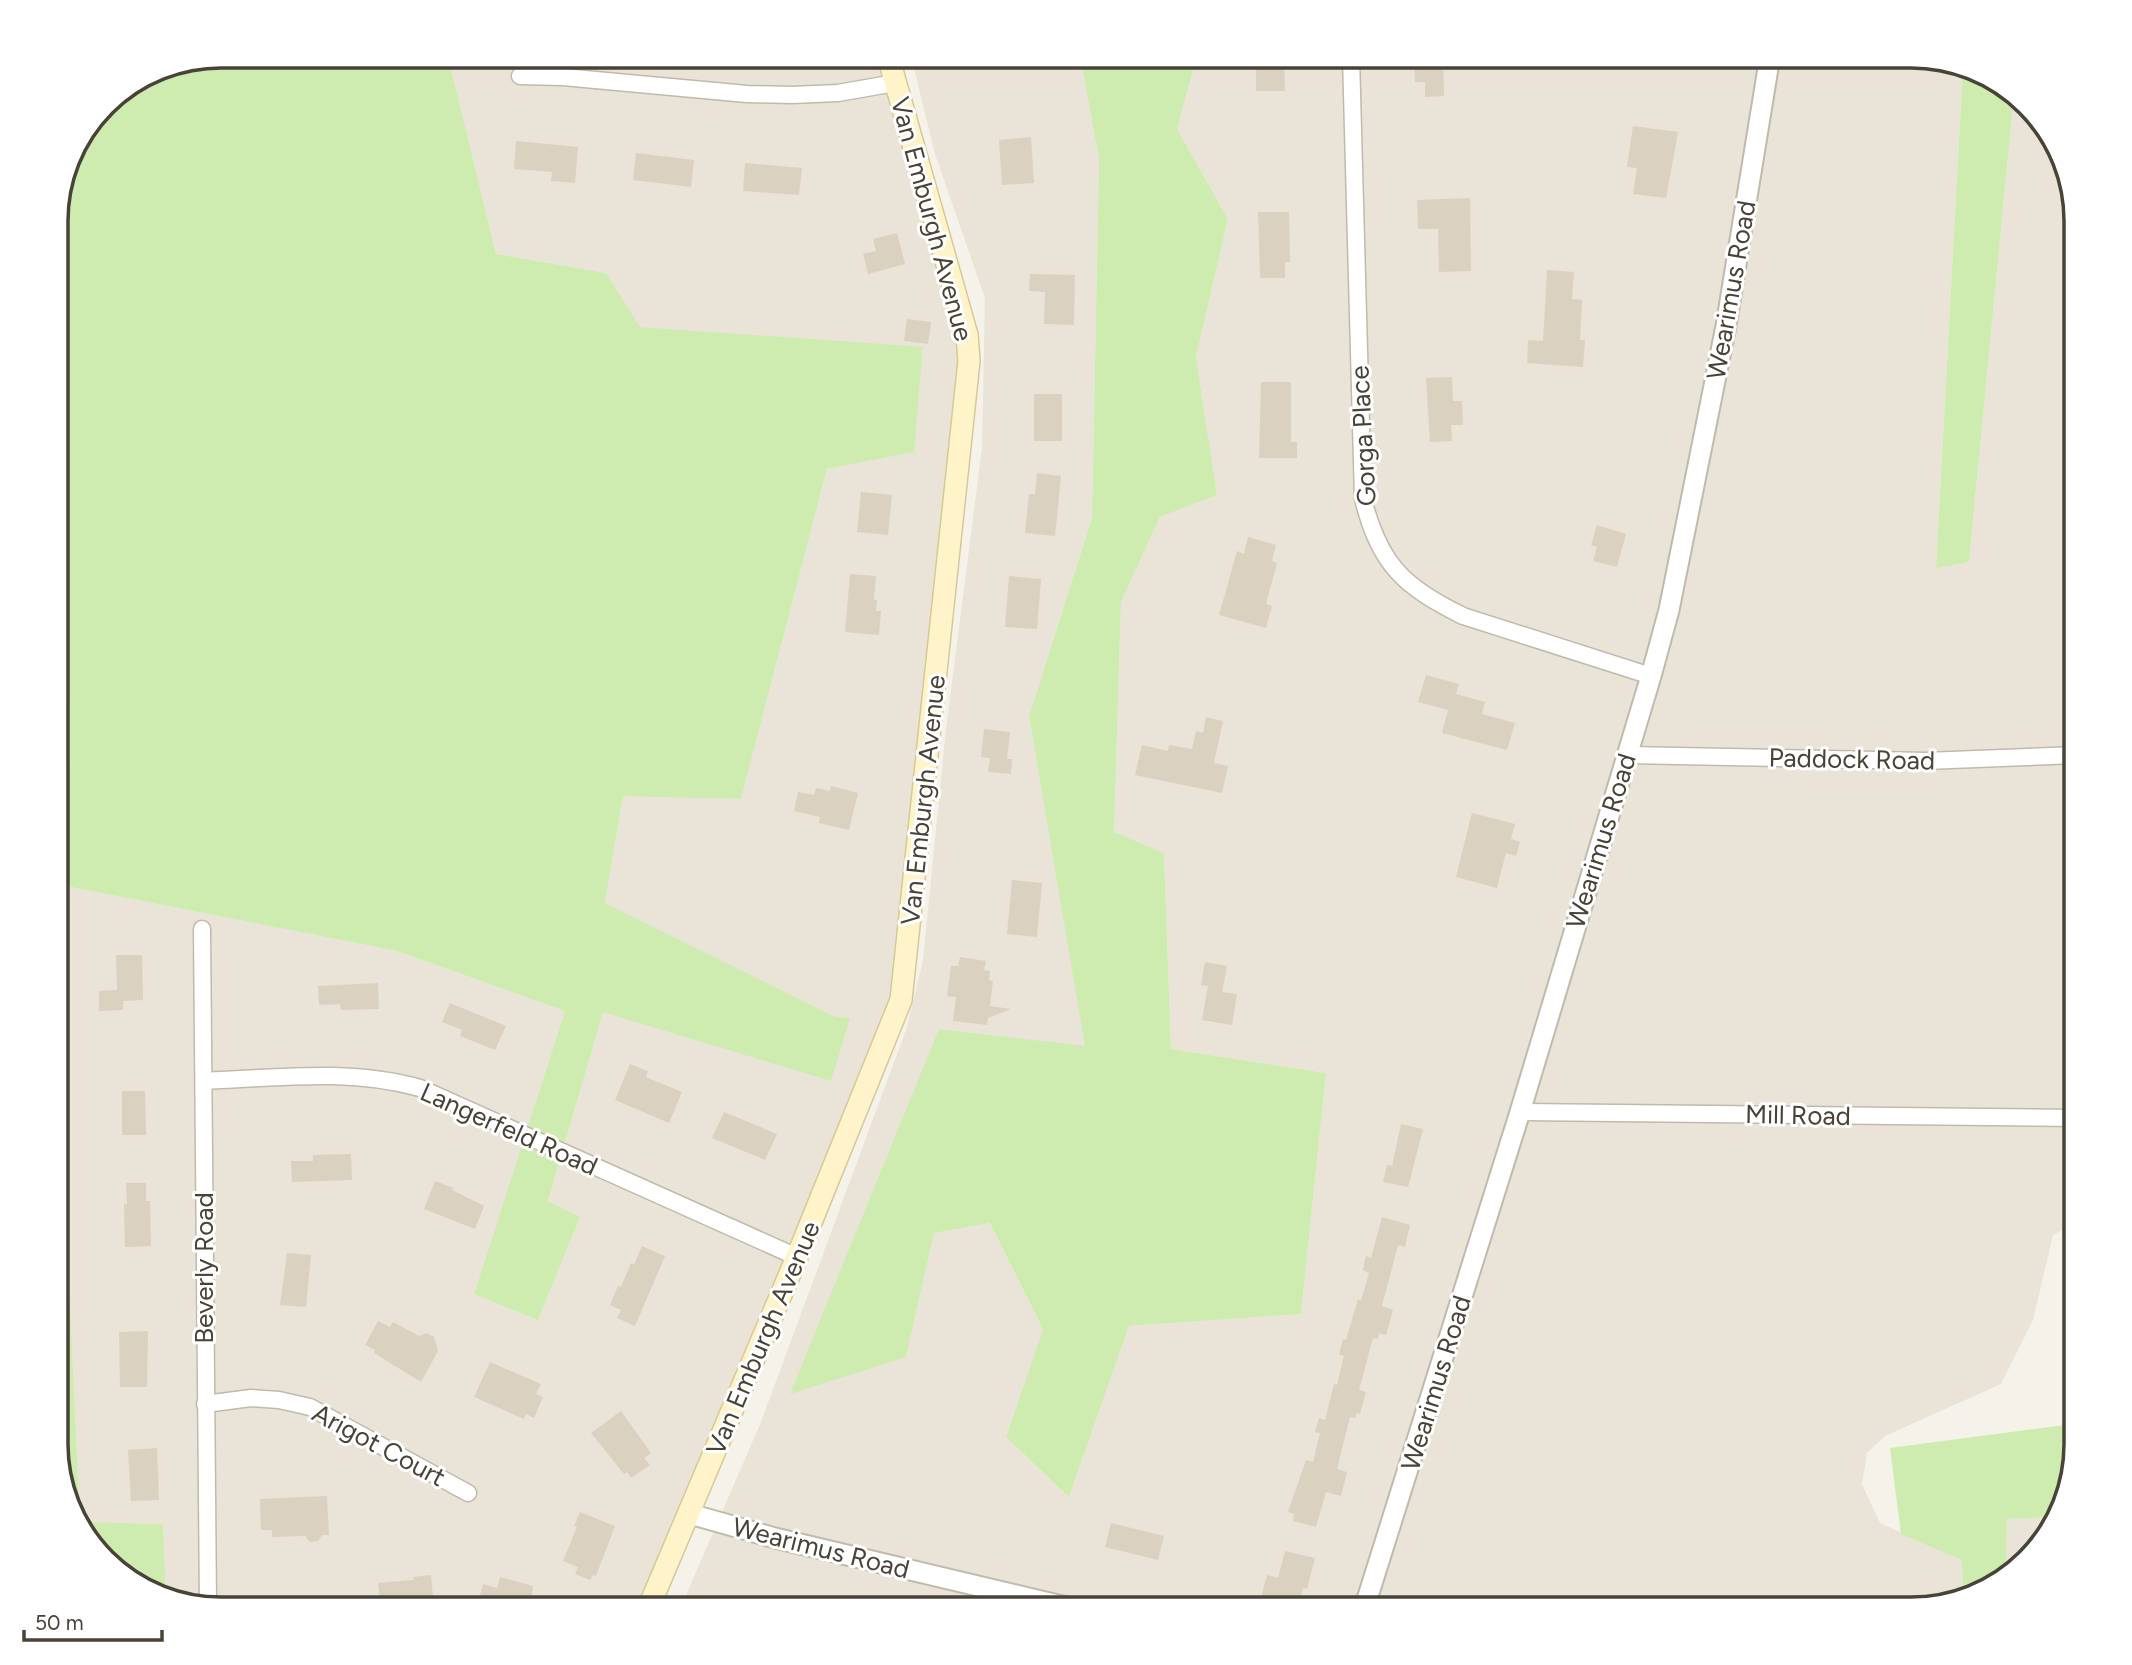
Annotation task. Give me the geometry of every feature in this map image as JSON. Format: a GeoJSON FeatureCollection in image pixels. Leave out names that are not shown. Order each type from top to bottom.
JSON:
{"type":"FeatureCollection","features":[{"type":"Feature","properties":{"kind":"main road","name":"Van Emburgh Avenue"},"geometry":{"type":"LineString","coordinates":[[653,1597],[797,1257],[901,1000],[969,361],[967,335],[891,69]]}},
{"type":"Feature","properties":{"kind":"street","name":"Gorga Place"},"geometry":{"type":"LineString","coordinates":[[1351,68],[1363,499],[1379,549],[1392,568],[1415,589],[1463,616],[1651,676]]}},
{"type":"Feature","properties":{"kind":"street","name":"Wearimus Road"},"geometry":{"type":"LineString","coordinates":[[1368,1597],[1520,1112],[1669,610],[1729,313],[1768,68]]}},
{"type":"Feature","properties":{"kind":"street"},"geometry":{"type":"LineString","coordinates":[[520,76],[563,77],[747,94],[792,95],[838,93],[895,83]]}},
{"type":"Feature","properties":{"kind":"street","name":"Paddock Road"},"geometry":{"type":"LineString","coordinates":[[1627,755],[1925,761],[2064,755]]}},
{"type":"Feature","properties":{"kind":"street","name":"Beverly Road"},"geometry":{"type":"LineString","coordinates":[[202,929],[208,1596]]}},
{"type":"Feature","properties":{"kind":"street","name":"Langerfeld Road"},"geometry":{"type":"LineString","coordinates":[[204,1081],[363,1076],[420,1088],[797,1257]]}},
{"type":"Feature","properties":{"kind":"street","name":"Mill Road"},"geometry":{"type":"LineString","coordinates":[[1520,1112],[2064,1118]]}},
{"type":"Feature","properties":{"kind":"street","name":"Arigot Court"},"geometry":{"type":"LineString","coordinates":[[205,1404],[251,1398],[279,1400],[310,1407],[468,1493]]}},
{"type":"Feature","properties":{"kind":"street","name":"Wearimus Road"},"geometry":{"type":"LineString","coordinates":[[690,1514],[775,1538],[1024,1597]]}},
{"type":"Feature","properties":{"kind":"shaded area"},"geometry":{"type":"Polygon","coordinates":[[[1082,68],[1099,159],[1092,518],[1029,716],[1086,1047],[939,1029],[906,1357],[934,1233],[990,1223],[1043,1329],[1006,1437],[1069,1497],[1129,1326],[1301,1314],[1326,1073],[1171,1049],[1164,853],[1114,832],[1121,602],[1160,517],[1217,495],[1196,357],[1228,219],[1177,129],[1194,68],[1911,68],[1941,71],[1962,77],[1936,567],[1969,562],[2013,107],[2038,136],[2059,182],[2064,221],[2064,1229],[2053,1235],[2033,1320],[2001,1384],[1885,1436],[1867,1453],[1862,1484],[1880,1523],[1962,1560],[1963,1588],[1941,1594],[1911,1597],[685,1597],[761,1422],[907,1027],[923,960],[946,729],[982,448],[985,298],[935,154],[914,69],[1082,68]]]}},
{"type":"Feature","properties":{"kind":"shaded area"},"geometry":{"type":"Polygon","coordinates":[[[451,69],[892,69],[966,348],[902,1002],[650,1597],[221,1597],[191,1594],[166,1586],[163,1524],[91,1523],[79,1499],[69,1282],[69,887],[397,951],[565,1011],[474,1294],[538,1320],[580,1217],[548,1201],[603,1012],[850,1018],[833,1016],[605,904],[623,795],[741,799],[827,469],[913,452],[923,348],[639,327],[606,273],[496,254],[451,69]]]}},
{"type":"Feature","properties":{"kind":"shaded area"},"geometry":{"type":"Polygon","coordinates":[[[2044,1518],[2032,1537],[2006,1563],[2007,1519],[2044,1518]]]}},
{"type":"Feature","properties":{"kind":"green space"},"geometry":{"type":"Polygon","coordinates":[[[1082,68],[1194,68],[1177,129],[1228,219],[1196,357],[1217,495],[1160,517],[1121,602],[1114,832],[1164,853],[1171,1049],[1326,1073],[1301,1314],[1129,1326],[1069,1497],[1006,1437],[1043,1329],[990,1223],[934,1233],[906,1357],[790,1394],[939,1029],[1085,1046],[1029,716],[1092,518],[1099,159],[1082,68]]]}},
{"type":"Feature","properties":{"kind":"green space"},"geometry":{"type":"Polygon","coordinates":[[[211,69],[451,69],[496,254],[606,273],[640,327],[923,347],[914,452],[827,469],[741,799],[623,796],[605,903],[833,1016],[850,1018],[831,1081],[603,1012],[548,1201],[580,1217],[538,1320],[474,1294],[565,1011],[397,951],[69,887],[70,201],[80,163],[106,120],[136,94],[182,73],[211,69]]]}},
{"type":"Feature","properties":{"kind":"green space"},"geometry":{"type":"Polygon","coordinates":[[[1962,77],[1979,84],[2013,107],[1969,562],[1936,568],[1962,77]]]}},
{"type":"Feature","properties":{"kind":"green space"},"geometry":{"type":"Polygon","coordinates":[[[69,1282],[79,1499],[71,1474],[69,1454],[69,1282]]]}},
{"type":"Feature","properties":{"kind":"green space"},"geometry":{"type":"Polygon","coordinates":[[[2064,1425],[2059,1483],[2044,1518],[2007,1519],[2006,1563],[1963,1588],[1962,1560],[1901,1534],[1890,1448],[2064,1425]]]}},
{"type":"Feature","properties":{"kind":"green space"},"geometry":{"type":"Polygon","coordinates":[[[90,1522],[163,1524],[166,1586],[120,1559],[90,1522]]]}},
{"type":"Feature","properties":{"kind":"building"},"geometry":{"type":"Polygon","coordinates":[[[1256,68],[1284,68],[1285,91],[1256,91],[1256,68]]]}},
{"type":"Feature","properties":{"kind":"building"},"geometry":{"type":"Polygon","coordinates":[[[1414,68],[1443,68],[1444,96],[1425,97],[1425,82],[1415,82],[1414,68]]]}},
{"type":"Feature","properties":{"kind":"building"},"geometry":{"type":"Polygon","coordinates":[[[1633,126],[1678,132],[1666,198],[1633,194],[1637,168],[1627,167],[1633,126]]]}},
{"type":"Feature","properties":{"kind":"building"},"geometry":{"type":"Polygon","coordinates":[[[1031,137],[1034,183],[1002,185],[999,140],[1031,137]]]}},
{"type":"Feature","properties":{"kind":"building"},"geometry":{"type":"Polygon","coordinates":[[[516,141],[578,147],[575,183],[551,181],[552,172],[514,169],[516,141]]]}},
{"type":"Feature","properties":{"kind":"building"},"geometry":{"type":"Polygon","coordinates":[[[636,153],[694,160],[691,187],[633,180],[636,153]]]}},
{"type":"Feature","properties":{"kind":"building"},"geometry":{"type":"Polygon","coordinates":[[[745,163],[802,168],[799,195],[743,191],[745,163]]]}},
{"type":"Feature","properties":{"kind":"building"},"geometry":{"type":"Polygon","coordinates":[[[1470,198],[1471,271],[1439,272],[1438,229],[1418,229],[1417,200],[1470,198]]]}},
{"type":"Feature","properties":{"kind":"building"},"geometry":{"type":"Polygon","coordinates":[[[1258,212],[1289,212],[1290,262],[1285,262],[1285,278],[1260,278],[1258,212]]]}},
{"type":"Feature","properties":{"kind":"building"},"geometry":{"type":"Polygon","coordinates":[[[897,233],[905,264],[868,274],[863,254],[876,251],[873,239],[897,233]]]}},
{"type":"Feature","properties":{"kind":"building"},"geometry":{"type":"Polygon","coordinates":[[[1547,270],[1574,272],[1572,299],[1582,300],[1580,340],[1585,340],[1583,367],[1527,363],[1528,340],[1543,341],[1547,270]]]}},
{"type":"Feature","properties":{"kind":"building"},"geometry":{"type":"Polygon","coordinates":[[[1030,274],[1075,275],[1074,325],[1044,324],[1045,292],[1029,291],[1030,274]]]}},
{"type":"Feature","properties":{"kind":"building"},"geometry":{"type":"Polygon","coordinates":[[[907,319],[931,322],[928,344],[904,341],[907,319]]]}},
{"type":"Feature","properties":{"kind":"building"},"geometry":{"type":"Polygon","coordinates":[[[1452,377],[1453,401],[1462,401],[1463,425],[1451,425],[1452,441],[1430,442],[1426,378],[1452,377]]]}},
{"type":"Feature","properties":{"kind":"building"},"geometry":{"type":"Polygon","coordinates":[[[1261,382],[1291,382],[1291,442],[1297,442],[1297,458],[1259,458],[1261,382]]]}},
{"type":"Feature","properties":{"kind":"building"},"geometry":{"type":"Polygon","coordinates":[[[1034,394],[1062,394],[1062,441],[1034,441],[1034,394]]]}},
{"type":"Feature","properties":{"kind":"building"},"geometry":{"type":"Polygon","coordinates":[[[1037,473],[1061,476],[1055,536],[1025,533],[1029,494],[1035,494],[1037,473]]]}},
{"type":"Feature","properties":{"kind":"building"},"geometry":{"type":"Polygon","coordinates":[[[861,492],[892,495],[888,535],[857,532],[861,492]]]}},
{"type":"Feature","properties":{"kind":"building"},"geometry":{"type":"Polygon","coordinates":[[[1597,525],[1626,534],[1617,567],[1593,561],[1597,547],[1591,545],[1597,525]]]}},
{"type":"Feature","properties":{"kind":"building"},"geometry":{"type":"Polygon","coordinates":[[[1248,537],[1276,545],[1272,561],[1277,563],[1266,604],[1272,606],[1266,628],[1219,615],[1237,551],[1244,554],[1248,537]]]}},
{"type":"Feature","properties":{"kind":"building"},"geometry":{"type":"Polygon","coordinates":[[[850,574],[876,576],[874,600],[877,600],[876,611],[881,611],[879,635],[845,632],[850,574]]]}},
{"type":"Feature","properties":{"kind":"building"},"geometry":{"type":"Polygon","coordinates":[[[1009,576],[1041,579],[1037,629],[1005,627],[1009,576]]]}},
{"type":"Feature","properties":{"kind":"building"},"geometry":{"type":"Polygon","coordinates":[[[1426,675],[1459,684],[1456,694],[1485,702],[1482,714],[1515,723],[1507,750],[1442,733],[1448,710],[1418,702],[1426,675]]]}},
{"type":"Feature","properties":{"kind":"building"},"geometry":{"type":"Polygon","coordinates":[[[1206,717],[1223,721],[1214,763],[1228,766],[1222,793],[1135,775],[1142,745],[1168,751],[1169,745],[1192,749],[1196,731],[1203,733],[1206,717]]]}},
{"type":"Feature","properties":{"kind":"building"},"geometry":{"type":"Polygon","coordinates":[[[984,729],[1010,732],[1007,759],[1012,759],[1011,774],[988,772],[990,758],[981,757],[984,729]]]}},
{"type":"Feature","properties":{"kind":"building"},"geometry":{"type":"Polygon","coordinates":[[[831,786],[858,793],[849,830],[819,823],[820,817],[794,811],[798,792],[814,795],[816,788],[830,791],[831,786]]]}},
{"type":"Feature","properties":{"kind":"building"},"geometry":{"type":"Polygon","coordinates":[[[1472,813],[1515,824],[1511,839],[1520,842],[1516,856],[1506,853],[1497,888],[1456,877],[1472,813]]]}},
{"type":"Feature","properties":{"kind":"building"},"geometry":{"type":"Polygon","coordinates":[[[1012,880],[1042,883],[1037,937],[1007,934],[1012,880]]]}},
{"type":"Feature","properties":{"kind":"building"},"geometry":{"type":"Polygon","coordinates":[[[116,955],[142,955],[143,1000],[123,1001],[123,1010],[99,1011],[99,991],[117,990],[116,955]]]}},
{"type":"Feature","properties":{"kind":"building"},"geometry":{"type":"Polygon","coordinates":[[[960,957],[986,961],[984,970],[990,971],[989,980],[993,981],[990,1006],[1011,1009],[988,1018],[987,1025],[953,1021],[956,997],[947,996],[951,966],[958,966],[960,957]]]}},
{"type":"Feature","properties":{"kind":"building"},"geometry":{"type":"Polygon","coordinates":[[[1205,962],[1227,966],[1222,992],[1237,994],[1232,1025],[1202,1020],[1208,986],[1201,985],[1205,962]]]}},
{"type":"Feature","properties":{"kind":"building"},"geometry":{"type":"Polygon","coordinates":[[[378,983],[379,1009],[341,1010],[340,1004],[319,1005],[318,986],[378,983]]]}},
{"type":"Feature","properties":{"kind":"building"},"geometry":{"type":"Polygon","coordinates":[[[450,1003],[506,1026],[495,1050],[460,1036],[462,1030],[442,1022],[450,1003]]]}},
{"type":"Feature","properties":{"kind":"building"},"geometry":{"type":"Polygon","coordinates":[[[630,1064],[648,1071],[646,1077],[682,1092],[669,1123],[615,1100],[630,1064]]]}},
{"type":"Feature","properties":{"kind":"building"},"geometry":{"type":"Polygon","coordinates":[[[122,1091],[145,1091],[146,1135],[122,1135],[122,1091]]]}},
{"type":"Feature","properties":{"kind":"building"},"geometry":{"type":"Polygon","coordinates":[[[724,1112],[777,1134],[765,1160],[712,1138],[724,1112]]]}},
{"type":"Feature","properties":{"kind":"building"},"geometry":{"type":"Polygon","coordinates":[[[1401,1124],[1423,1129],[1408,1187],[1383,1182],[1387,1165],[1392,1166],[1401,1124]]]}},
{"type":"Feature","properties":{"kind":"building"},"geometry":{"type":"Polygon","coordinates":[[[351,1154],[352,1180],[292,1182],[291,1161],[313,1161],[313,1155],[351,1154]]]}},
{"type":"Feature","properties":{"kind":"building"},"geometry":{"type":"Polygon","coordinates":[[[435,1181],[484,1206],[475,1229],[424,1209],[435,1181]]]}},
{"type":"Feature","properties":{"kind":"building"},"geometry":{"type":"Polygon","coordinates":[[[126,1183],[146,1183],[146,1201],[150,1201],[151,1246],[125,1247],[126,1183]]]}},
{"type":"Feature","properties":{"kind":"building"},"geometry":{"type":"Polygon","coordinates":[[[1382,1217],[1410,1225],[1405,1247],[1398,1245],[1382,1306],[1393,1310],[1386,1335],[1379,1333],[1378,1339],[1373,1338],[1359,1390],[1366,1392],[1360,1414],[1357,1413],[1355,1418],[1350,1417],[1337,1469],[1347,1472],[1341,1496],[1326,1492],[1316,1527],[1293,1521],[1294,1514],[1288,1512],[1306,1460],[1313,1462],[1320,1433],[1315,1432],[1319,1418],[1325,1420],[1334,1384],[1337,1385],[1344,1356],[1339,1354],[1343,1339],[1346,1340],[1358,1299],[1361,1301],[1369,1273],[1363,1270],[1366,1256],[1371,1258],[1382,1217]]]}},
{"type":"Feature","properties":{"kind":"building"},"geometry":{"type":"Polygon","coordinates":[[[642,1246],[665,1256],[635,1326],[617,1318],[621,1310],[610,1305],[642,1246]]]}},
{"type":"Feature","properties":{"kind":"building"},"geometry":{"type":"Polygon","coordinates":[[[287,1253],[311,1255],[306,1307],[280,1305],[287,1253]]]}},
{"type":"Feature","properties":{"kind":"building"},"geometry":{"type":"Polygon","coordinates":[[[378,1321],[390,1327],[393,1322],[419,1336],[427,1333],[434,1337],[438,1351],[421,1382],[365,1345],[378,1321]]]}},
{"type":"Feature","properties":{"kind":"building"},"geometry":{"type":"Polygon","coordinates":[[[148,1331],[147,1387],[120,1387],[119,1332],[148,1331]]]}},
{"type":"Feature","properties":{"kind":"building"},"geometry":{"type":"Polygon","coordinates":[[[490,1362],[541,1384],[536,1394],[543,1397],[534,1418],[526,1414],[524,1419],[474,1397],[490,1362]]]}},
{"type":"Feature","properties":{"kind":"building"},"geometry":{"type":"Polygon","coordinates":[[[621,1411],[651,1453],[644,1458],[650,1465],[631,1478],[627,1472],[624,1474],[591,1433],[621,1411]]]}},
{"type":"Feature","properties":{"kind":"building"},"geometry":{"type":"Polygon","coordinates":[[[157,1448],[159,1500],[131,1501],[128,1450],[157,1448]]]}},
{"type":"Feature","properties":{"kind":"building"},"geometry":{"type":"Polygon","coordinates":[[[327,1496],[329,1535],[322,1535],[318,1541],[310,1542],[305,1536],[272,1537],[272,1530],[261,1530],[260,1499],[327,1496]]]}},
{"type":"Feature","properties":{"kind":"building"},"geometry":{"type":"Polygon","coordinates":[[[580,1512],[615,1526],[596,1576],[593,1575],[590,1580],[575,1574],[578,1567],[563,1561],[580,1512]]]}},
{"type":"Feature","properties":{"kind":"building"},"geometry":{"type":"Polygon","coordinates":[[[1111,1523],[1164,1536],[1158,1560],[1105,1547],[1111,1523]]]}},
{"type":"Feature","properties":{"kind":"building"},"geometry":{"type":"Polygon","coordinates":[[[1285,1551],[1315,1558],[1307,1589],[1303,1588],[1301,1597],[1261,1597],[1267,1575],[1278,1578],[1285,1551]]]}},
{"type":"Feature","properties":{"kind":"building"},"geometry":{"type":"Polygon","coordinates":[[[431,1575],[433,1597],[380,1597],[378,1583],[414,1580],[413,1577],[431,1575]]]}},
{"type":"Feature","properties":{"kind":"building"},"geometry":{"type":"Polygon","coordinates":[[[500,1577],[533,1586],[532,1597],[480,1597],[483,1584],[497,1588],[500,1577]]]}}]}
